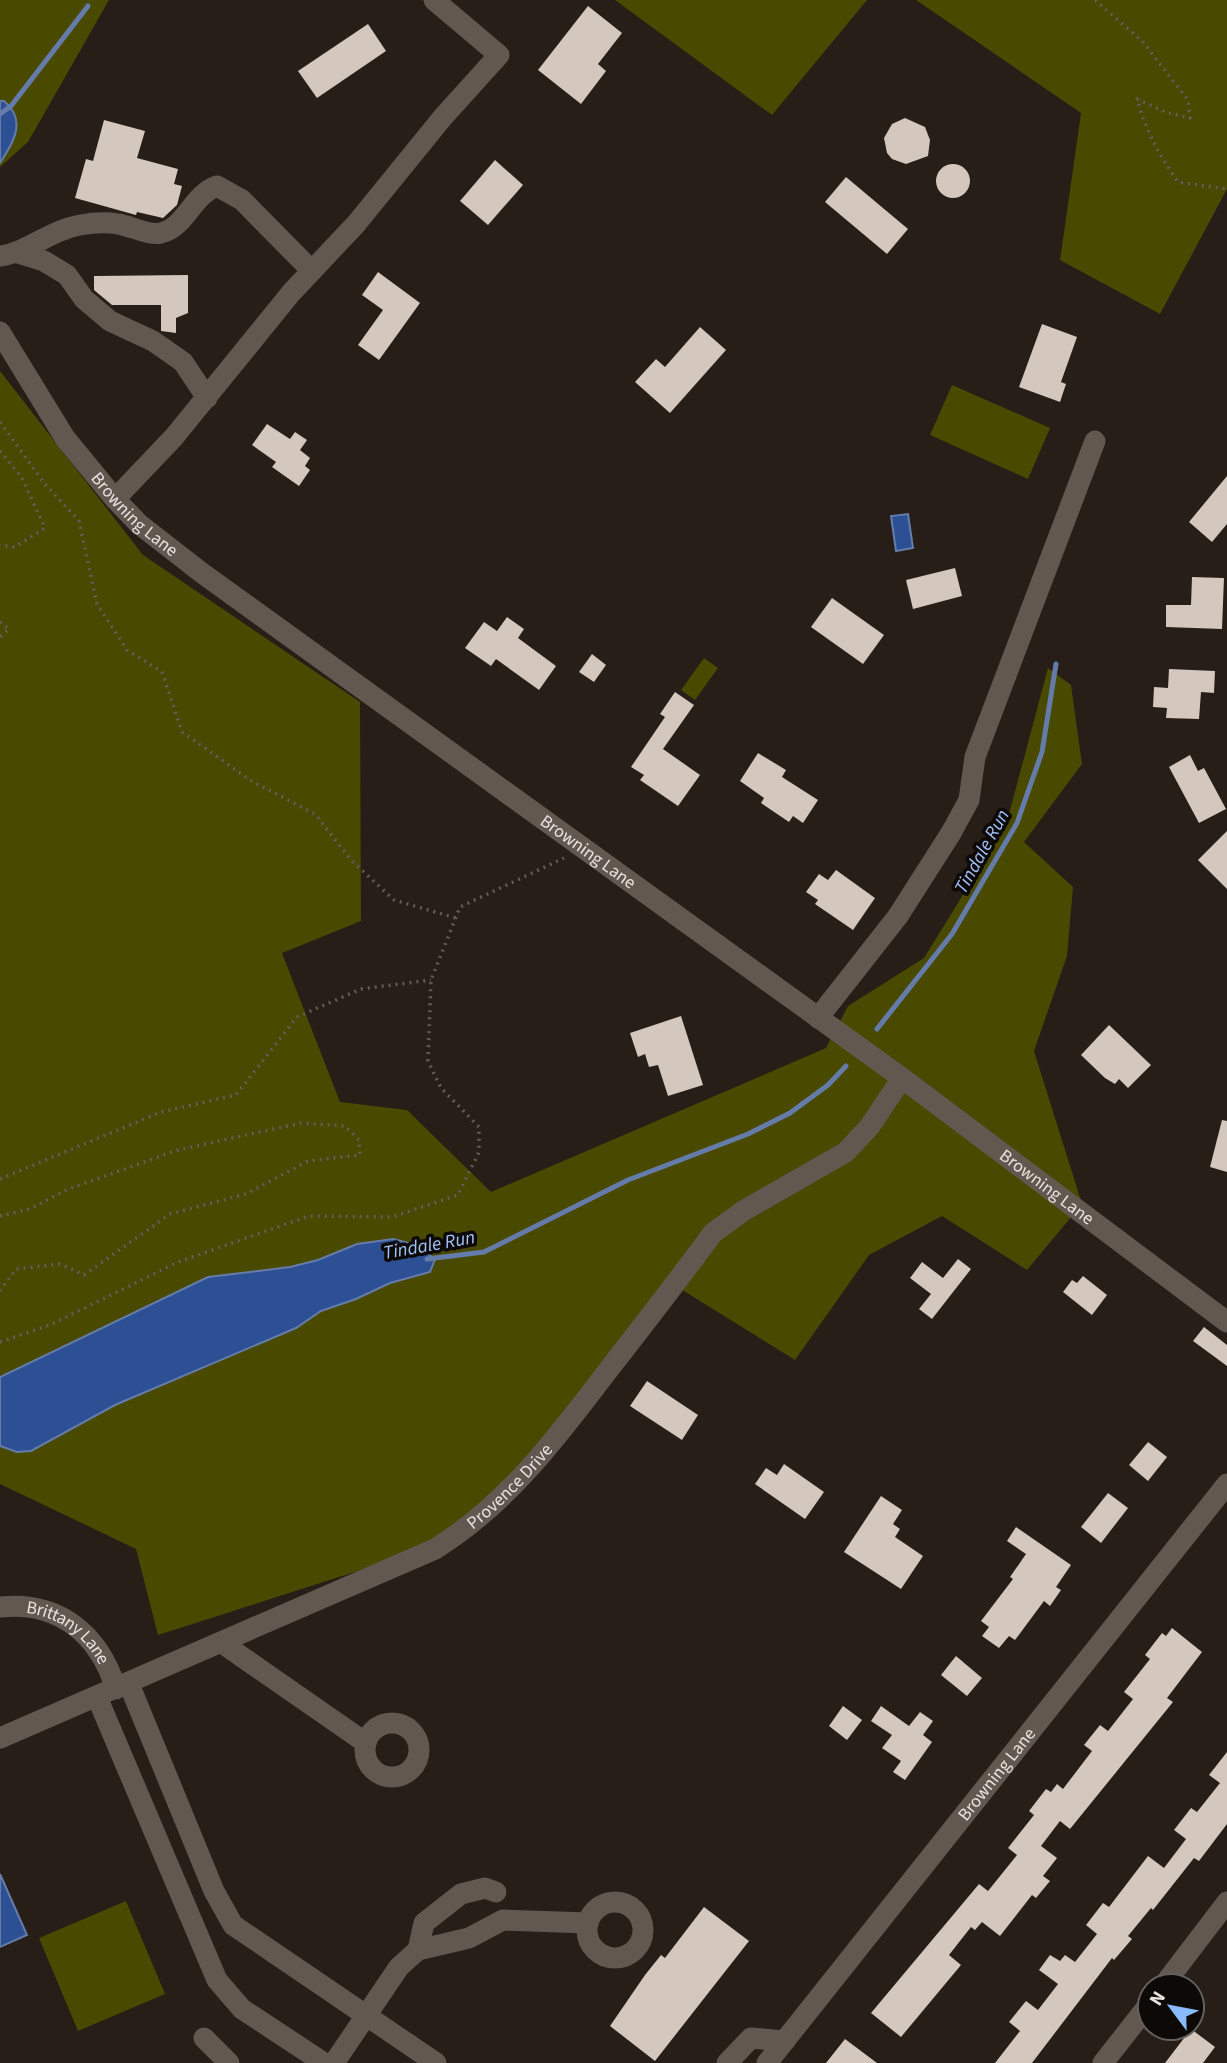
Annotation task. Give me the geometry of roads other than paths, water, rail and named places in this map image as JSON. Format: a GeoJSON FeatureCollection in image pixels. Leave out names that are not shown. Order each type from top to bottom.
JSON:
{"type":"FeatureCollection","features":[{"type":"Feature","properties":{"kind":"street"},"geometry":{"type":"LineString","coordinates":[[115,499],[207,398],[312,271],[499,55],[434,0]]}},
{"type":"Feature","properties":{"kind":"street"},"geometry":{"type":"LineString","coordinates":[[9,255],[47,234],[80,225],[116,223],[158,234],[176,226],[205,191],[217,186],[242,200],[312,271]]}},
{"type":"Feature","properties":{"kind":"street"},"geometry":{"type":"LineString","coordinates":[[9,255],[44,261],[67,275],[84,299],[110,321],[153,341],[183,362],[207,398]]}},
{"type":"Feature","properties":{"kind":"street","name":"Browning Lane"},"geometry":{"type":"LineString","coordinates":[[0,332],[65,438],[139,524],[202,573],[902,1078],[1227,1322]]}},
{"type":"Feature","properties":{"kind":"street"},"geometry":{"type":"LineString","coordinates":[[818,1017],[898,916],[970,800],[975,757],[1095,441]]}},
{"type":"Feature","properties":{"kind":"street","name":"Provence Drive"},"geometry":{"type":"LineString","coordinates":[[0,1738],[435,1549],[468,1529],[514,1485],[566,1428],[713,1233],[743,1211],[846,1152],[870,1126],[902,1078]]}},
{"type":"Feature","properties":{"kind":"street","name":"Browning Lane"},"geometry":{"type":"LineString","coordinates":[[768,2063],[1225,1489]]}},
{"type":"Feature","properties":{"kind":"street","name":"Brittany Lane"},"geometry":{"type":"LineString","coordinates":[[0,1607],[40,1607],[68,1621],[93,1644],[110,1671],[114,1690]]}},
{"type":"Feature","properties":{"kind":"street"},"geometry":{"type":"LineString","coordinates":[[222,1643],[366,1743]]}},
{"type":"Feature","properties":{"kind":"street"},"geometry":{"type":"LineString","coordinates":[[114,1690],[233,1925],[436,2063]]}},
{"type":"Feature","properties":{"kind":"street"},"geometry":{"type":"LineString","coordinates":[[114,1690],[217,1980],[242,2009],[324,2063]]}},
{"type":"Feature","properties":{"kind":"street"},"geometry":{"type":"LineString","coordinates":[[418,1950],[424,1923],[461,1894],[485,1888],[496,1892]]}},
{"type":"Feature","properties":{"kind":"street"},"geometry":{"type":"LineString","coordinates":[[1174,1972],[1227,1902]]}},
{"type":"Feature","properties":{"kind":"street"},"geometry":{"type":"LineString","coordinates":[[334,2063],[400,1967],[418,1950],[469,1938],[503,1920],[588,1923]]}},
{"type":"Feature","properties":{"kind":"street"},"geometry":{"type":"LineString","coordinates":[[1104,2063],[1136,2021]]}},
{"type":"Feature","properties":{"kind":"street"},"geometry":{"type":"LineString","coordinates":[[204,2038],[229,2063]]}},
{"type":"Feature","properties":{"kind":"street"},"geometry":{"type":"LineString","coordinates":[[727,2063],[751,2038],[785,2041]]}},
{"type":"Feature","properties":{"kind":"water"},"geometry":{"type":"Polygon","coordinates":[[[0,101],[4,101],[11,108],[17,123],[10,147],[0,163],[0,101]]]}},
{"type":"Feature","properties":{"kind":"water"},"geometry":{"type":"Polygon","coordinates":[[[908,514],[913,548],[896,551],[891,516],[908,514]]]}},
{"type":"Feature","properties":{"kind":"water"},"geometry":{"type":"Polygon","coordinates":[[[393,1239],[416,1245],[435,1259],[430,1272],[390,1283],[321,1311],[296,1328],[115,1405],[31,1451],[17,1452],[0,1446],[0,1377],[208,1277],[290,1267],[318,1260],[357,1244],[393,1239]]]}},
{"type":"Feature","properties":{"kind":"water"},"geometry":{"type":"Polygon","coordinates":[[[0,1874],[27,1935],[0,1947],[0,1874]]]}},
{"type":"Feature","properties":{"kind":"waterway"},"geometry":{"type":"LineString","coordinates":[[0,114],[11,106],[88,6]]}},
{"type":"Feature","properties":{"kind":"waterway","name":"Tindale Run"},"geometry":{"type":"LineString","coordinates":[[877,1029],[952,934],[1017,823],[1042,752],[1056,664]]}},
{"type":"Feature","properties":{"kind":"waterway","name":"Tindale Run"},"geometry":{"type":"LineString","coordinates":[[427,1259],[484,1252],[628,1180],[748,1134],[790,1113],[828,1085],[846,1066]]}}]}
